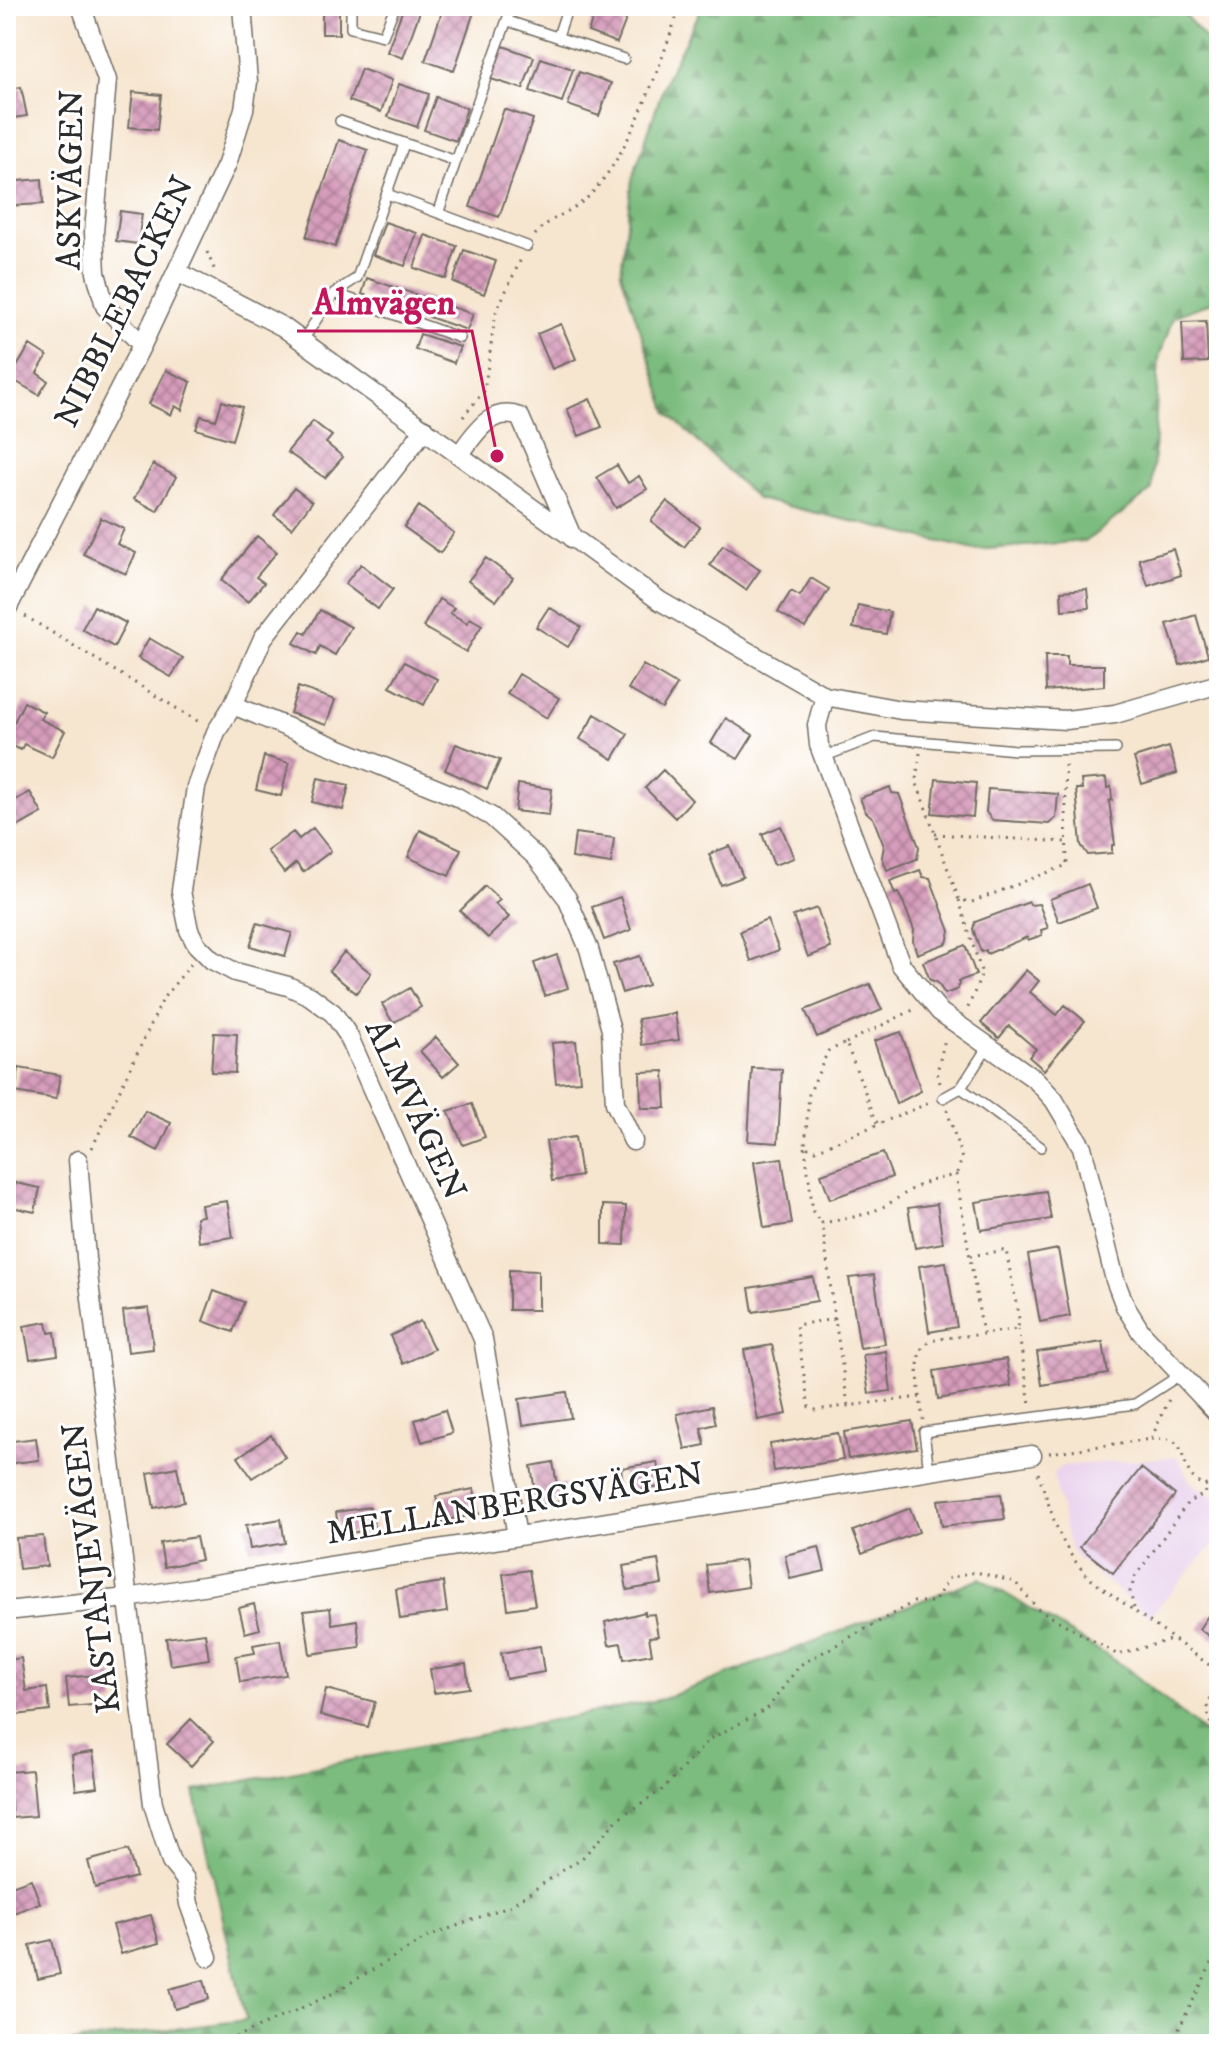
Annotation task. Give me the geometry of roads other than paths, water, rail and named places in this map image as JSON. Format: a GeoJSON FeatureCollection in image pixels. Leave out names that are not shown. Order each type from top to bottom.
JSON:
{"type":"FeatureCollection","features":[{"type":"Feature","properties":{"kind":"street","name":"ASKVÄGEN"},"geometry":{"type":"LineString","coordinates":[[81,6],[107,80],[94,232],[96,273],[105,306],[142,345]]}},
{"type":"Feature","properties":{"kind":"street","name":"NIBBLEBACKEN"},"geometry":{"type":"LineString","coordinates":[[8,607],[142,345],[227,164],[244,109],[247,45],[242,6]]}},
{"type":"Feature","properties":{"kind":"street"},"geometry":{"type":"LineString","coordinates":[[177,272],[303,340],[660,601],[825,696],[901,710],[1066,720],[1115,714],[1219,684]]}},
{"type":"Feature","properties":{"kind":"street"},"geometry":{"type":"LineString","coordinates":[[460,454],[491,418],[502,414],[520,417],[574,541]]}},
{"type":"Feature","properties":{"kind":"street","name":"ALMVÄGEN"},"geometry":{"type":"LineString","coordinates":[[425,429],[263,638],[233,705],[216,732],[196,787],[181,891],[183,912],[202,950],[235,972],[276,982],[310,996],[333,1013],[348,1035],[483,1339],[517,1536]]}},
{"type":"Feature","properties":{"kind":"street"},"geometry":{"type":"LineString","coordinates":[[825,696],[817,725],[823,757],[901,965],[922,995],[1036,1080],[1070,1123],[1082,1147],[1115,1280],[1125,1306],[1141,1332],[1219,1415]]}},
{"type":"Feature","properties":{"kind":"street"},"geometry":{"type":"LineString","coordinates":[[233,705],[457,797],[492,817],[536,857],[567,898],[589,949],[611,1030],[615,1103],[633,1141]]}},
{"type":"Feature","properties":{"kind":"street","name":"KASTANJEVÄGEN"},"geometry":{"type":"LineString","coordinates":[[78,1160],[153,1804],[171,1862],[185,1879],[189,1904],[208,1957]]}},
{"type":"Feature","properties":{"kind":"street","name":"MELLANBERGSVÄGEN"},"geometry":{"type":"LineString","coordinates":[[6,1611],[127,1598],[1032,1455]]}},
{"type":"Feature","properties":{"kind":"lane"},"geometry":{"type":"LineString","coordinates":[[351,6],[351,28],[383,36],[395,6]]}},
{"type":"Feature","properties":{"kind":"lane"},"geometry":{"type":"LineString","coordinates":[[439,211],[512,6]]}},
{"type":"Feature","properties":{"kind":"lane"},"geometry":{"type":"LineString","coordinates":[[558,36],[568,6]]}},
{"type":"Feature","properties":{"kind":"lane"},"geometry":{"type":"LineString","coordinates":[[508,21],[624,59]]}},
{"type":"Feature","properties":{"kind":"lane"},"geometry":{"type":"LineString","coordinates":[[340,121],[456,161]]}},
{"type":"Feature","properties":{"kind":"lane"},"geometry":{"type":"LineString","coordinates":[[303,340],[334,293],[357,278],[404,144]]}},
{"type":"Feature","properties":{"kind":"lane"},"geometry":{"type":"LineString","coordinates":[[387,194],[527,246]]}},
{"type":"Feature","properties":{"kind":"lane"},"geometry":{"type":"LineString","coordinates":[[334,293],[460,338]]}},
{"type":"Feature","properties":{"kind":"lane"},"geometry":{"type":"LineString","coordinates":[[823,757],[875,737],[1064,751],[1116,749]]}},
{"type":"Feature","properties":{"kind":"lane"},"geometry":{"type":"LineString","coordinates":[[943,1098],[961,1088],[988,1046]]}},
{"type":"Feature","properties":{"kind":"lane"},"geometry":{"type":"LineString","coordinates":[[961,1088],[1041,1147]]}},
{"type":"Feature","properties":{"kind":"lane"},"geometry":{"type":"LineString","coordinates":[[929,1471],[924,1432],[1135,1404],[1180,1375]]}},
{"type":"Feature","properties":{"kind":"place","name":"Almvägen"},"geometry":{"type":"Point","coordinates":[497,456]}}]}
